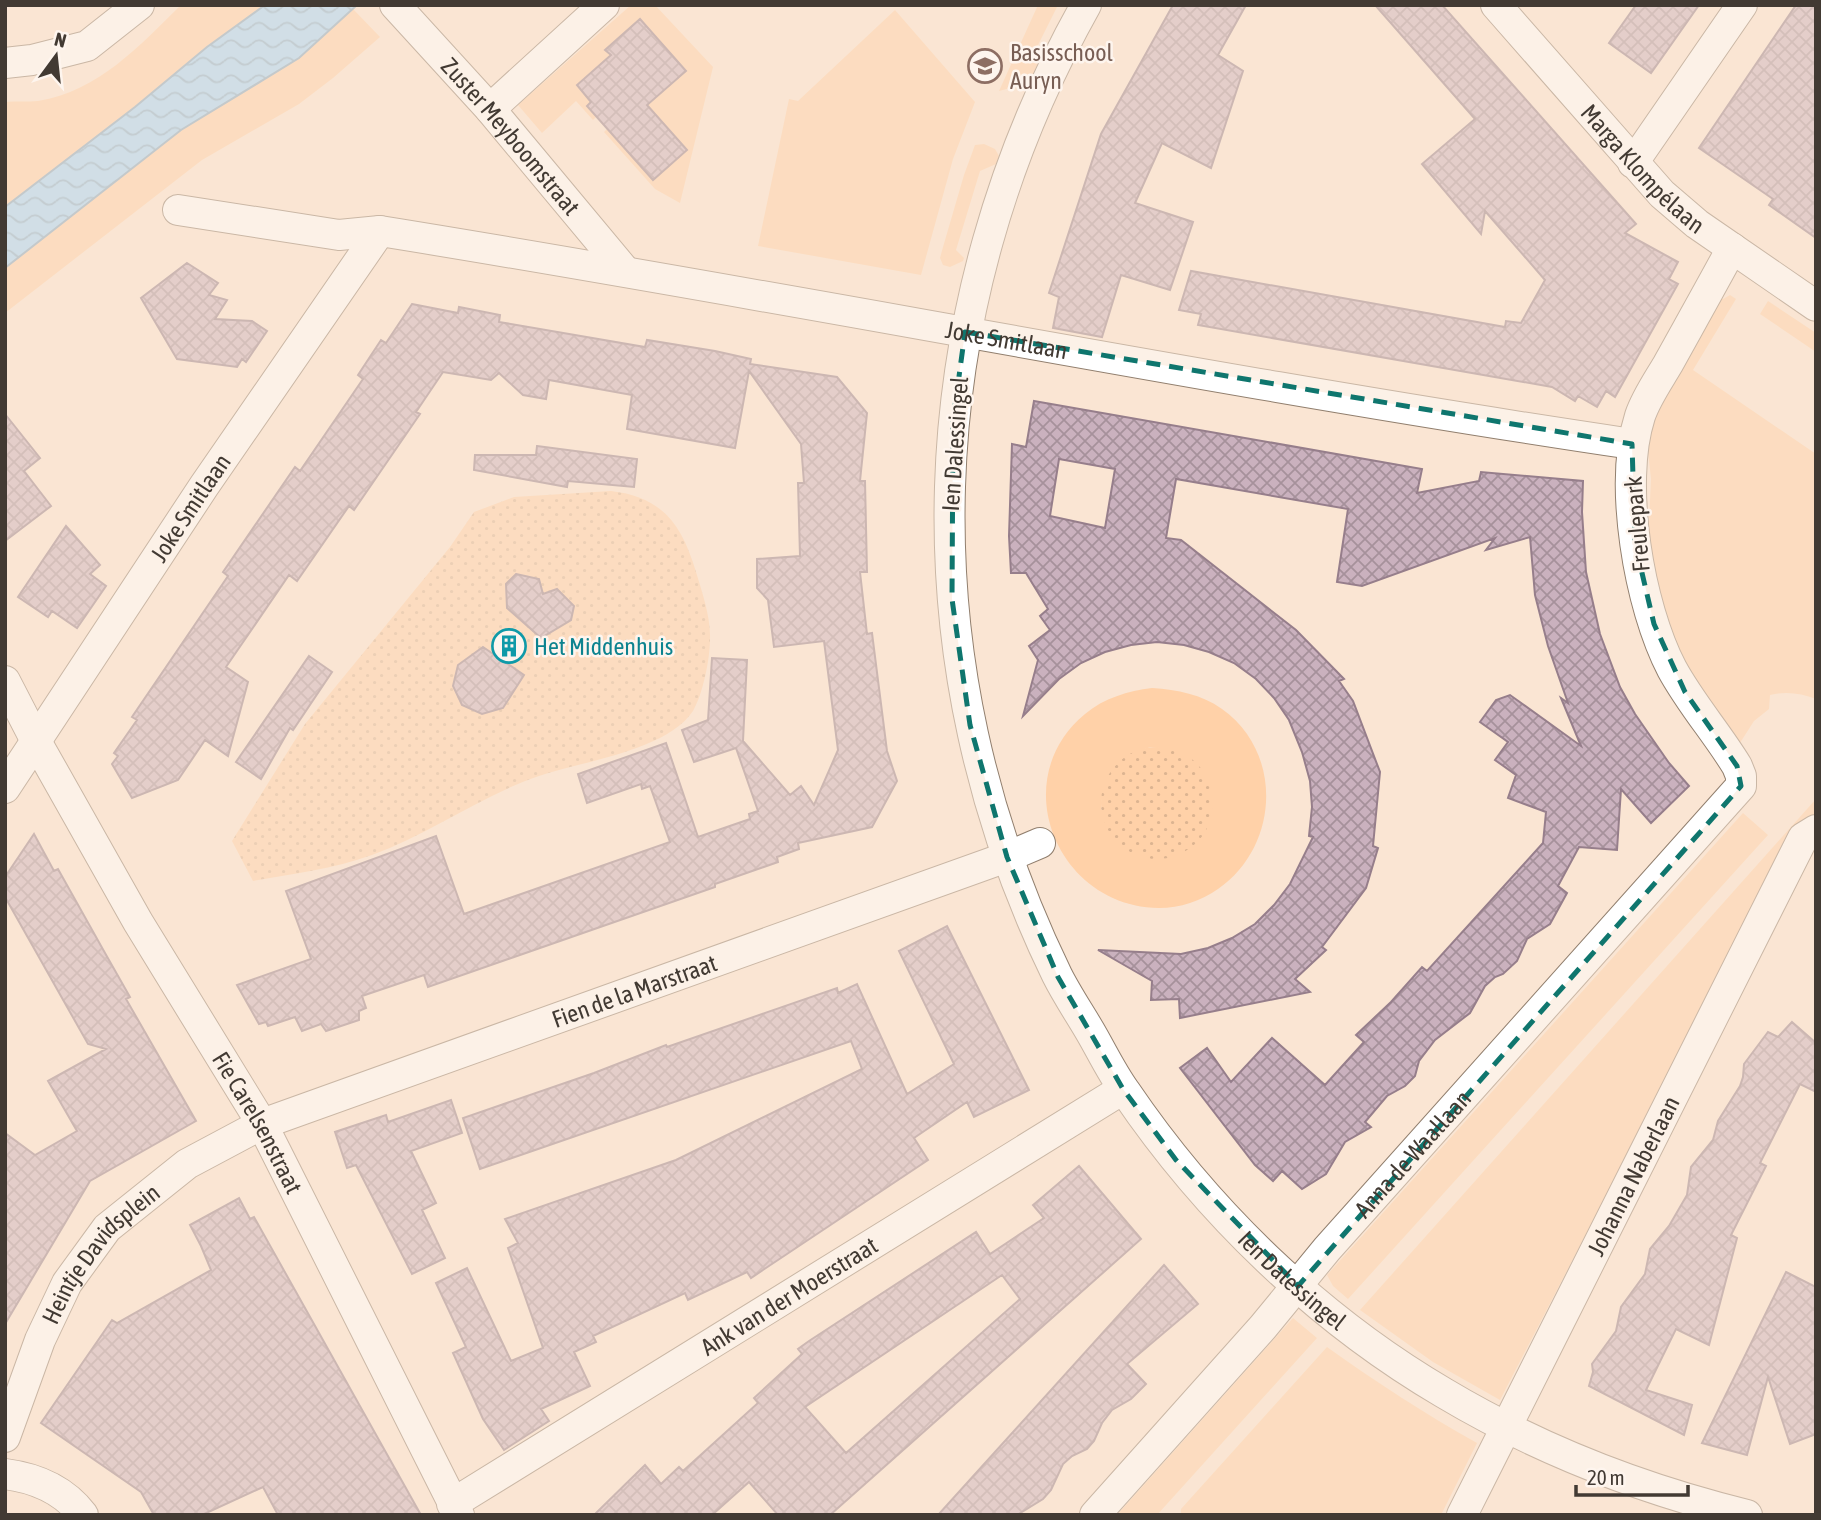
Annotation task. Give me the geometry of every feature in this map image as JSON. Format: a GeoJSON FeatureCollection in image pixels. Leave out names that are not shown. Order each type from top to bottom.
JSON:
{"type":"FeatureCollection","features":[{"type":"Feature","properties":{"kind":"street"},"geometry":{"type":"LineString","coordinates":[[5,63],[32,60],[87,46],[139,5]]}},
{"type":"Feature","properties":{"kind":"street","name":"Zuster Meyboomstraat"},"geometry":{"type":"LineString","coordinates":[[395,5],[490,109],[625,271]]}},
{"type":"Feature","properties":{"kind":"street"},"geometry":{"type":"LineString","coordinates":[[490,109],[604,5]]}},
{"type":"Feature","properties":{"kind":"street","name":"Ien Dalessingel"},"geometry":{"type":"LineString","coordinates":[[1086,5],[1042,89],[1005,180],[979,268],[965,332],[953,421],[950,484],[952,599],[959,663],[970,725],[1007,857],[1058,977],[1124,1089],[1176,1160],[1234,1225],[1298,1286],[1340,1321],[1416,1376],[1507,1428],[1600,1470],[1697,1502],[1747,1515]]}},
{"type":"Feature","properties":{"kind":"street","name":"Marga Klompélaan"},"geometry":{"type":"LineString","coordinates":[[1496,5],[1662,194],[1698,224],[1816,306]]}},
{"type":"Feature","properties":{"kind":"street"},"geometry":{"type":"LineString","coordinates":[[1633,163],[1742,5]]}},
{"type":"Feature","properties":{"kind":"street","name":"Joke Smitlaan"},"geometry":{"type":"LineString","coordinates":[[178,210],[339,234],[380,231],[625,271],[1483,422],[1632,444]]}},
{"type":"Feature","properties":{"kind":"street","name":"Joke Smitlaan"},"geometry":{"type":"LineString","coordinates":[[5,788],[204,485],[380,231]]}},
{"type":"Feature","properties":{"kind":"street","name":"Freulepark"},"geometry":{"type":"LineString","coordinates":[[1732,248],[1641,413],[1632,444],[1631,479],[1635,543],[1654,624],[1685,692],[1737,766],[1741,786],[1734,796]]}},
{"type":"Feature","properties":{"kind":"street","name":"Fie Carelsenstraat"},"geometry":{"type":"LineString","coordinates":[[5,681],[138,922],[261,1124],[455,1509]]}},
{"type":"Feature","properties":{"kind":"street","name":"Anna de Waallaan"},"geometry":{"type":"LineString","coordinates":[[1095,1515],[1298,1286],[1327,1249],[1734,796]]}},
{"type":"Feature","properties":{"kind":"street","name":"Johanna Naberlaan"},"geometry":{"type":"LineString","coordinates":[[1462,1515],[1809,834]]}},
{"type":"Feature","properties":{"kind":"street"},"geometry":{"type":"LineString","coordinates":[[1007,857],[1040,843]]}},
{"type":"Feature","properties":{"kind":"street","name":"Fien de la Marstraat"},"geometry":{"type":"LineString","coordinates":[[261,1124],[1007,857]]}},
{"type":"Feature","properties":{"kind":"street","name":"Ank van der Moerstraat"},"geometry":{"type":"LineString","coordinates":[[455,1509],[1124,1089]]}},
{"type":"Feature","properties":{"kind":"street","name":"Heintje Davidsplein"},"geometry":{"type":"LineString","coordinates":[[5,1437],[40,1340],[67,1283],[107,1228],[187,1164],[261,1124]]}},
{"type":"Feature","properties":{"kind":"street"},"geometry":{"type":"LineString","coordinates":[[5,1474],[33,1479],[72,1501],[83,1515]]}},
{"type":"Feature","properties":{"kind":"highlighted area"},"geometry":{"type":"Polygon","coordinates":[[[965,332],[1632,444],[1635,543],[1654,624],[1685,692],[1737,766],[1741,786],[1298,1286],[1176,1160],[1123,1089],[1058,977],[1007,857],[970,725],[952,599],[953,421],[965,332]]]}},
{"type":"Feature","properties":{"kind":"shaded area"},"geometry":{"type":"Polygon","coordinates":[[[181,5],[265,5],[207,47],[135,107],[5,207],[5,102],[38,101],[80,88],[117,65],[181,5]]]}},
{"type":"Feature","properties":{"kind":"shaded area"},"geometry":{"type":"Polygon","coordinates":[[[631,5],[655,5],[713,67],[680,203],[655,189],[604,132],[607,129],[653,180],[687,150],[655,114],[639,105],[651,102],[685,71],[606,50],[611,55],[577,85],[591,102],[597,116],[593,120],[576,101],[542,133],[518,105],[631,5]]]}},
{"type":"Feature","properties":{"kind":"shaded area"},"geometry":{"type":"Polygon","coordinates":[[[1038,5],[1058,5],[1036,49],[1038,65],[1029,83],[999,91],[1038,5]]]}},
{"type":"Feature","properties":{"kind":"shaded area"},"geometry":{"type":"Polygon","coordinates":[[[353,9],[380,37],[299,104],[202,160],[5,313],[5,268],[181,130],[299,58],[353,9]]]}},
{"type":"Feature","properties":{"kind":"shaded area"},"geometry":{"type":"Polygon","coordinates":[[[895,10],[975,102],[953,159],[921,275],[758,246],[789,99],[798,101],[895,10]]]}},
{"type":"Feature","properties":{"kind":"shaded area"},"geometry":{"type":"Polygon","coordinates":[[[984,144],[995,149],[999,156],[996,164],[980,171],[956,250],[964,258],[963,261],[950,267],[943,265],[940,258],[964,175],[975,145],[984,144]]]}},
{"type":"Feature","properties":{"kind":"shaded area"},"geometry":{"type":"Polygon","coordinates":[[[1730,295],[1736,299],[1693,370],[1816,454],[1816,699],[1793,693],[1770,695],[1769,709],[1754,721],[1738,746],[1696,689],[1666,623],[1648,543],[1651,479],[1645,424],[1716,298],[1723,299],[1730,295]]]}},
{"type":"Feature","properties":{"kind":"shaded area"},"geometry":{"type":"Polygon","coordinates":[[[1768,301],[1816,333],[1816,352],[1760,314],[1768,301]]]}},
{"type":"Feature","properties":{"kind":"shaded area"},"geometry":{"type":"Polygon","coordinates":[[[611,491],[629,494],[657,507],[677,527],[690,555],[706,605],[710,631],[705,676],[693,711],[680,725],[644,745],[517,784],[414,837],[372,855],[327,868],[253,881],[232,841],[305,724],[450,547],[474,512],[514,497],[611,491]]]}},
{"type":"Feature","properties":{"kind":"shaded area"},"geometry":{"type":"Polygon","coordinates":[[[1152,688],[1189,694],[1222,709],[1242,728],[1256,750],[1264,774],[1266,800],[1262,825],[1253,849],[1238,871],[1218,889],[1175,907],[1159,908],[1123,902],[1093,887],[1070,864],[1054,835],[1046,804],[1048,772],[1061,741],[1085,714],[1117,696],[1152,688]],[[1151,747],[1121,762],[1109,777],[1101,810],[1211,816],[1209,788],[1199,767],[1179,753],[1151,747]]]}},
{"type":"Feature","properties":{"kind":"shaded area"},"geometry":{"type":"Polygon","coordinates":[[[1157,747],[1178,752],[1196,764],[1208,782],[1213,803],[1208,824],[1196,842],[1178,854],[1157,859],[1136,854],[1118,842],[1106,824],[1101,803],[1106,782],[1118,764],[1136,752],[1157,747]]]}},
{"type":"Feature","properties":{"kind":"shaded area"},"geometry":{"type":"Polygon","coordinates":[[[1816,799],[1816,814],[1794,832],[1500,1400],[1433,1362],[1360,1310],[1816,799]]]}},
{"type":"Feature","properties":{"kind":"shaded area"},"geometry":{"type":"Polygon","coordinates":[[[1743,813],[1768,835],[1348,1299],[1333,1286],[1327,1275],[1743,813]]]}},
{"type":"Feature","properties":{"kind":"shaded area"},"geometry":{"type":"Polygon","coordinates":[[[1293,1318],[1317,1338],[1157,1515],[1117,1515],[1293,1318]]]}},
{"type":"Feature","properties":{"kind":"shaded area"},"geometry":{"type":"Polygon","coordinates":[[[1327,1347],[1401,1397],[1477,1443],[1441,1515],[1181,1515],[1181,1509],[1327,1347]]]}},
{"type":"Feature","properties":{"kind":"water"},"geometry":{"type":"Polygon","coordinates":[[[265,5],[357,5],[299,58],[181,130],[5,268],[5,207],[135,107],[207,47],[265,5]]]}},
{"type":"Feature","properties":{"kind":"building"},"geometry":{"type":"Polygon","coordinates":[[[1173,5],[1246,5],[1218,55],[1243,71],[1211,168],[1162,143],[1135,203],[1193,222],[1170,290],[1121,275],[1102,337],[1053,328],[1059,297],[1049,293],[1101,134],[1173,5]]]}},
{"type":"Feature","properties":{"kind":"building"},"geometry":{"type":"Polygon","coordinates":[[[1375,5],[1442,5],[1636,224],[1625,233],[1678,262],[1669,279],[1678,284],[1615,397],[1606,391],[1597,407],[1578,396],[1575,401],[1552,387],[1198,325],[1201,314],[1179,310],[1191,271],[1505,327],[1506,321],[1521,323],[1545,280],[1485,211],[1481,234],[1422,164],[1475,119],[1375,5]]]}},
{"type":"Feature","properties":{"kind":"building"},"geometry":{"type":"Polygon","coordinates":[[[1636,5],[1699,5],[1651,73],[1609,43],[1636,5]]]}},
{"type":"Feature","properties":{"kind":"building"},"geometry":{"type":"Polygon","coordinates":[[[1796,5],[1816,5],[1816,238],[1769,205],[1773,199],[1699,148],[1796,5]]]}},
{"type":"Feature","properties":{"kind":"building"},"geometry":{"type":"Polygon","coordinates":[[[640,19],[686,71],[647,105],[687,150],[653,180],[587,106],[591,102],[577,85],[611,55],[605,50],[640,19]]]}},
{"type":"Feature","properties":{"kind":"building"},"geometry":{"type":"Polygon","coordinates":[[[187,263],[218,283],[209,295],[227,300],[215,319],[252,321],[267,331],[246,362],[242,359],[237,367],[177,359],[141,298],[187,263]]]}},
{"type":"Feature","properties":{"kind":"building"},"geometry":{"type":"Polygon","coordinates":[[[412,304],[458,313],[459,307],[500,315],[499,322],[645,347],[647,340],[715,351],[751,359],[750,364],[837,377],[867,413],[860,481],[865,481],[867,572],[860,572],[867,634],[872,633],[887,751],[897,781],[872,827],[798,843],[799,849],[777,857],[778,862],[715,884],[715,887],[428,987],[424,975],[362,996],[366,1008],[359,1011],[359,1020],[326,1031],[321,1024],[302,1031],[295,1017],[268,1026],[266,1022],[259,1024],[237,985],[311,959],[286,891],[436,836],[464,914],[670,842],[650,786],[642,789],[641,784],[587,803],[578,774],[666,743],[698,837],[750,819],[749,814],[758,811],[736,748],[694,762],[682,730],[708,720],[712,658],[747,660],[743,741],[790,795],[801,786],[814,805],[838,750],[824,641],[774,647],[768,600],[757,588],[757,559],[800,556],[798,483],[804,483],[801,444],[749,371],[735,448],[627,429],[632,395],[549,380],[546,399],[523,395],[499,373],[491,380],[443,372],[416,412],[420,414],[354,510],[349,506],[297,581],[289,575],[226,667],[248,682],[228,756],[205,740],[178,780],[132,798],[112,764],[118,756],[114,753],[137,720],[132,717],[228,576],[223,572],[295,467],[300,471],[363,379],[358,375],[381,340],[386,343],[412,304]]]}},
{"type":"Feature","properties":{"kind":"building"},"geometry":{"type":"Polygon","coordinates":[[[1034,401],[1422,469],[1417,493],[1479,481],[1481,472],[1583,481],[1586,572],[1600,634],[1620,687],[1635,714],[1669,763],[1689,786],[1651,823],[1621,789],[1617,850],[1579,847],[1558,886],[1567,893],[1550,924],[1527,939],[1517,961],[1485,986],[1470,1013],[1435,1040],[1419,1061],[1415,1076],[1405,1086],[1387,1096],[1365,1122],[1371,1127],[1345,1142],[1326,1174],[1302,1189],[1282,1171],[1273,1181],[1255,1165],[1180,1068],[1207,1048],[1231,1082],[1272,1038],[1325,1085],[1364,1042],[1356,1035],[1391,1002],[1422,967],[1427,971],[1543,843],[1546,812],[1508,798],[1516,775],[1495,760],[1508,742],[1480,722],[1496,700],[1510,695],[1581,746],[1561,698],[1568,703],[1548,646],[1535,595],[1530,537],[1486,550],[1495,538],[1362,586],[1337,582],[1348,509],[1176,479],[1166,538],[1181,540],[1296,630],[1344,679],[1339,681],[1353,701],[1380,772],[1373,846],[1378,848],[1366,888],[1322,947],[1326,950],[1295,979],[1310,992],[1180,1018],[1179,999],[1151,1000],[1152,981],[1098,950],[1181,954],[1208,948],[1255,924],[1290,884],[1313,837],[1309,836],[1312,807],[1310,781],[1289,720],[1274,698],[1256,679],[1234,663],[1184,645],[1157,642],[1105,652],[1081,663],[1059,679],[1023,716],[1038,660],[1029,646],[1050,630],[1040,616],[1048,609],[1026,573],[1011,573],[1009,536],[1012,444],[1026,447],[1034,401]],[[1059,459],[1050,516],[1105,528],[1115,469],[1059,459]]]}},
{"type":"Feature","properties":{"kind":"building"},"geometry":{"type":"Polygon","coordinates":[[[5,414],[40,458],[24,471],[51,506],[5,541],[5,414]]]}},
{"type":"Feature","properties":{"kind":"building"},"geometry":{"type":"Polygon","coordinates":[[[537,446],[637,459],[634,487],[568,481],[567,487],[474,470],[475,455],[536,455],[537,446]]]}},
{"type":"Feature","properties":{"kind":"building"},"geometry":{"type":"Polygon","coordinates":[[[66,526],[100,565],[90,574],[106,586],[77,628],[52,611],[48,617],[18,597],[66,526]]]}},
{"type":"Feature","properties":{"kind":"building"},"geometry":{"type":"Polygon","coordinates":[[[516,574],[539,579],[543,594],[557,589],[574,606],[571,620],[541,638],[507,608],[506,584],[516,574]]]}},
{"type":"Feature","properties":{"kind":"building"},"geometry":{"type":"Polygon","coordinates":[[[483,647],[524,675],[503,708],[482,714],[462,705],[453,686],[458,665],[483,647]]]}},
{"type":"Feature","properties":{"kind":"building"},"geometry":{"type":"Polygon","coordinates":[[[309,656],[332,672],[293,730],[290,728],[261,779],[236,762],[309,656]]]}},
{"type":"Feature","properties":{"kind":"building"},"geometry":{"type":"Polygon","coordinates":[[[34,834],[54,871],[58,869],[130,997],[126,999],[196,1121],[90,1181],[5,1324],[5,1133],[35,1155],[77,1131],[48,1081],[106,1049],[88,1044],[5,897],[5,877],[34,834]]]}},
{"type":"Feature","properties":{"kind":"building"},"geometry":{"type":"Polygon","coordinates":[[[947,926],[1029,1090],[974,1117],[967,1102],[914,1138],[928,1160],[751,1278],[747,1272],[688,1300],[685,1293],[593,1336],[596,1342],[574,1352],[590,1386],[541,1409],[549,1421],[504,1450],[483,1419],[453,1353],[466,1347],[436,1283],[467,1268],[511,1361],[543,1348],[508,1248],[518,1243],[505,1219],[676,1160],[862,1069],[851,1041],[480,1169],[463,1118],[666,1045],[667,1047],[837,988],[838,993],[857,984],[907,1094],[954,1064],[899,951],[947,926]]]}},
{"type":"Feature","properties":{"kind":"building"},"geometry":{"type":"Polygon","coordinates":[[[1792,1022],[1816,1043],[1816,1092],[1800,1084],[1760,1163],[1766,1166],[1731,1235],[1737,1238],[1709,1345],[1676,1329],[1646,1390],[1692,1405],[1684,1435],[1589,1386],[1592,1364],[1616,1331],[1621,1307],[1645,1274],[1650,1249],[1669,1226],[1687,1195],[1691,1167],[1713,1140],[1718,1121],[1740,1086],[1744,1064],[1768,1032],[1778,1037],[1792,1022]]]}},
{"type":"Feature","properties":{"kind":"building"},"geometry":{"type":"Polygon","coordinates":[[[451,1100],[462,1133],[411,1151],[436,1203],[422,1210],[445,1258],[412,1274],[356,1165],[347,1168],[335,1132],[386,1115],[388,1122],[451,1100]]]}},
{"type":"Feature","properties":{"kind":"building"},"geometry":{"type":"Polygon","coordinates":[[[1079,1166],[1141,1239],[830,1515],[778,1515],[749,1482],[712,1515],[594,1515],[645,1465],[661,1484],[679,1467],[683,1471],[758,1403],[754,1398],[802,1354],[798,1349],[809,1341],[976,1232],[990,1254],[1044,1218],[1033,1205],[1079,1166]],[[1002,1275],[805,1407],[846,1453],[1020,1299],[1002,1275]]]}},
{"type":"Feature","properties":{"kind":"building"},"geometry":{"type":"Polygon","coordinates":[[[239,1198],[250,1219],[254,1217],[421,1515],[278,1515],[263,1487],[202,1515],[154,1515],[141,1492],[41,1423],[112,1320],[117,1323],[211,1270],[190,1225],[239,1198]]]}},
{"type":"Feature","properties":{"kind":"building"},"geometry":{"type":"Polygon","coordinates":[[[1164,1265],[1198,1304],[1127,1364],[1146,1384],[1131,1399],[1112,1410],[1087,1449],[1063,1464],[1051,1490],[1043,1499],[1017,1515],[938,1515],[1164,1265]]]}},
{"type":"Feature","properties":{"kind":"building"},"geometry":{"type":"Polygon","coordinates":[[[1786,1272],[1816,1287],[1816,1434],[1790,1444],[1768,1377],[1747,1455],[1702,1443],[1786,1272]]]}},
{"type":"Feature","properties":{"kind":"place","name":"Basisschool Auryn"},"geometry":{"type":"Point","coordinates":[985,66]}},
{"type":"Feature","properties":{"kind":"place","name":"Het Middenhuis"},"geometry":{"type":"Point","coordinates":[509,646]}}]}
